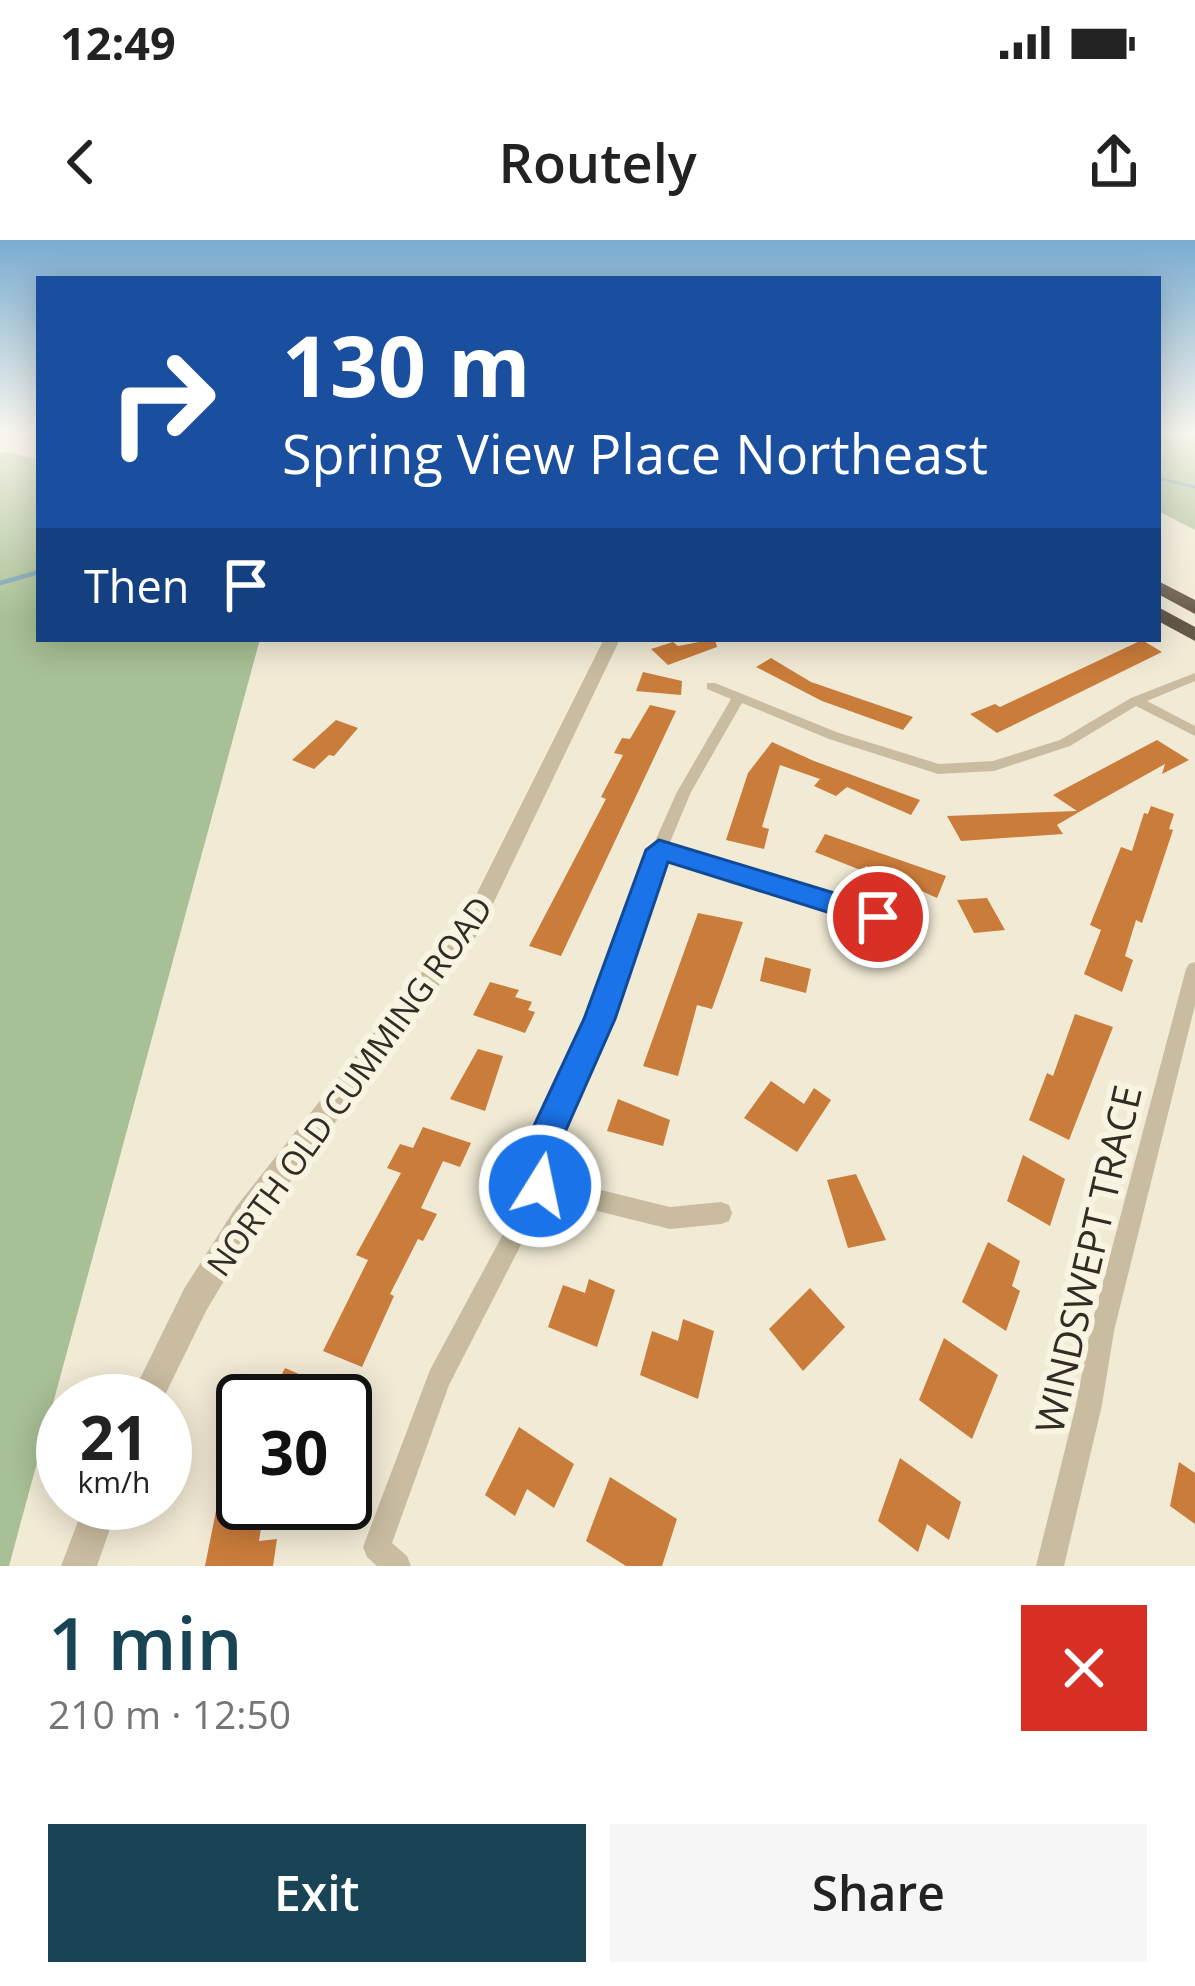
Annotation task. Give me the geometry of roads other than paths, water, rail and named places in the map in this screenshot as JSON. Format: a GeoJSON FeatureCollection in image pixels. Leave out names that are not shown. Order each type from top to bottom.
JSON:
{"type":"FeatureCollection","features":[{"type":"Feature","properties":{"kind":"highway"},"geometry":{"type":"LineString","coordinates":[[1161,588],[1195,608]]}},
{"type":"Feature","properties":{"kind":"highway"},"geometry":{"type":"LineString","coordinates":[[1161,615],[1195,635]]}},
{"type":"Feature","properties":{"kind":"street","name":"NORTH OLD CUMMING ROAD"},"geometry":{"type":"LineString","coordinates":[[158,1374],[195,1300],[247,1217],[472,926],[611,642]]}},
{"type":"Feature","properties":{"kind":"street"},"geometry":{"type":"LineString","coordinates":[[711,686],[834,736],[938,769],[994,766],[1065,743],[1136,701],[1195,677]]}},
{"type":"Feature","properties":{"kind":"street"},"geometry":{"type":"LineString","coordinates":[[397,1566],[377,1547],[402,1470],[439,1379],[540,1186],[549,1130],[599,1019],[659,850],[684,792],[739,697]]}},
{"type":"Feature","properties":{"kind":"street"},"geometry":{"type":"LineString","coordinates":[[1136,701],[1195,732]]}},
{"type":"Feature","properties":{"kind":"street"},"geometry":{"type":"LineString","coordinates":[[659,850],[878,917]]}},
{"type":"Feature","properties":{"kind":"street","name":"WINDSWEPT TRACE"},"geometry":{"type":"LineString","coordinates":[[1050,1566],[1090,1405],[1102,1331],[1195,968]]}},
{"type":"Feature","properties":{"kind":"street"},"geometry":{"type":"LineString","coordinates":[[540,1186],[670,1218],[722,1213]]}},
{"type":"Feature","properties":{"kind":"street"},"geometry":{"type":"LineString","coordinates":[[79,1566],[92,1530]]}},
{"type":"Feature","properties":{"kind":"waterway"},"geometry":{"type":"LineString","coordinates":[[0,583],[36,573]]}}]}
